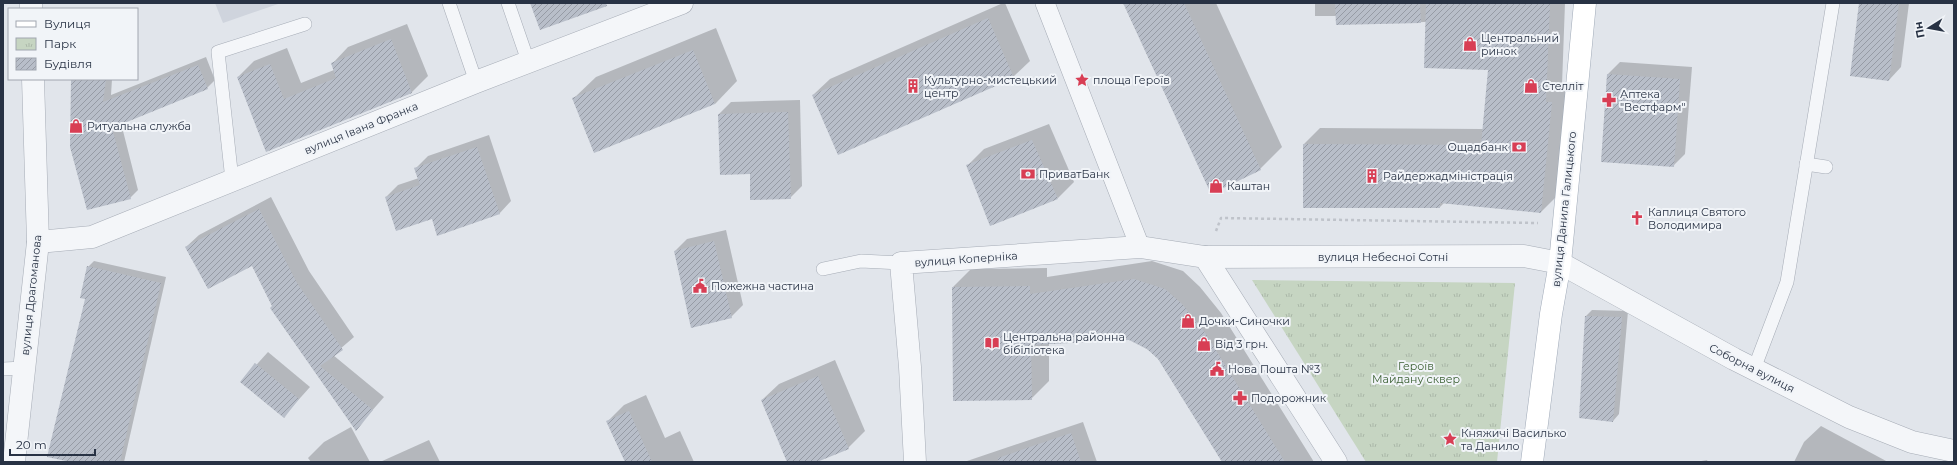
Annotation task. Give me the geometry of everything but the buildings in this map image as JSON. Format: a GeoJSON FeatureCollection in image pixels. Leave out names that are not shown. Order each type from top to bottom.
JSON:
{"type":"FeatureCollection","features":[{"type":"Feature","properties":{"kind":"main road","name":"вулиця Данила Галицького"},"geometry":{"type":"LineString","coordinates":[[1532,462],[1551,314],[1560,263],[1585,3]]}},
{"type":"Feature","properties":{"kind":"street","name":"вулиця Івана Франка"},"geometry":{"type":"LineString","coordinates":[[38,242],[92,237],[528,61],[682,3]]}},
{"type":"Feature","properties":{"kind":"street"},"geometry":{"type":"LineString","coordinates":[[1045,3],[1140,248]]}},
{"type":"Feature","properties":{"kind":"street","name":"вулиця Драгоманова"},"geometry":{"type":"LineString","coordinates":[[10,458],[14,369],[38,242],[33,80]]}},
{"type":"Feature","properties":{"kind":"street","name":"вулиця Коперніка"},"geometry":{"type":"LineString","coordinates":[[915,462],[910,367],[901,263],[1140,248],[1205,257]]}},
{"type":"Feature","properties":{"kind":"street","name":"вулиця Небесної Сотні"},"geometry":{"type":"LineString","coordinates":[[1205,257],[1524,256],[1560,263]]}},
{"type":"Feature","properties":{"kind":"street"},"geometry":{"type":"LineString","coordinates":[[1205,257],[1336,462]]}},
{"type":"Feature","properties":{"kind":"street","name":"Соборна вулиця"},"geometry":{"type":"LineString","coordinates":[[1560,263],[1754,370],[1878,430],[1912,442],[1954,451]]}},
{"type":"Feature","properties":{"kind":"lane"},"geometry":{"type":"LineString","coordinates":[[449,3],[476,82]]}},
{"type":"Feature","properties":{"kind":"lane"},"geometry":{"type":"LineString","coordinates":[[508,3],[528,61]]}},
{"type":"Feature","properties":{"kind":"lane"},"geometry":{"type":"LineString","coordinates":[[1754,370],[1787,282],[1833,3]]}},
{"type":"Feature","properties":{"kind":"lane"},"geometry":{"type":"LineString","coordinates":[[232,180],[218,52],[305,24]]}},
{"type":"Feature","properties":{"kind":"lane"},"geometry":{"type":"LineString","coordinates":[[1806,164],[1826,167]]}},
{"type":"Feature","properties":{"kind":"lane"},"geometry":{"type":"LineString","coordinates":[[824,269],[861,261],[901,263]]}},
{"type":"Feature","properties":{"kind":"path"},"geometry":{"type":"LineString","coordinates":[[1205,257],[1221,218],[1528,224],[1542,222]]}},
{"type":"Feature","properties":{"kind":"shaded area"},"geometry":{"type":"Polygon","coordinates":[[[215,3],[281,3],[223,23],[215,3]]]}},
{"type":"Feature","properties":{"kind":"green space","name":"Героїв Майдану сквер"},"geometry":{"type":"Polygon","coordinates":[[[1252,280],[1515,283],[1497,462],[1366,462],[1252,280]]]}},
{"type":"Feature","properties":{"kind":"place","name":"Центральний ринок"},"geometry":{"type":"Point","coordinates":[1470,44]}},
{"type":"Feature","properties":{"kind":"place","name":"площа Героїв"},"geometry":{"type":"Point","coordinates":[1082,80]}},
{"type":"Feature","properties":{"kind":"place","name":"Культурно-мистецький центр"},"geometry":{"type":"Point","coordinates":[913,86]}},
{"type":"Feature","properties":{"kind":"place","name":"Стелліт"},"geometry":{"type":"Point","coordinates":[1531,86]}},
{"type":"Feature","properties":{"kind":"place","name":"Аптека \"Вестфарм\""},"geometry":{"type":"Point","coordinates":[1609,100]}},
{"type":"Feature","properties":{"kind":"place","name":"Ритуальна служба"},"geometry":{"type":"Point","coordinates":[76,126]}},
{"type":"Feature","properties":{"kind":"place","name":"Ощадбанк"},"geometry":{"type":"Point","coordinates":[1519,147]}},
{"type":"Feature","properties":{"kind":"place","name":"ПриватБанк"},"geometry":{"type":"Point","coordinates":[1028,174]}},
{"type":"Feature","properties":{"kind":"place","name":"Райдержадміністрація"},"geometry":{"type":"Point","coordinates":[1372,176]}},
{"type":"Feature","properties":{"kind":"place","name":"Каштан"},"geometry":{"type":"Point","coordinates":[1216,186]}},
{"type":"Feature","properties":{"kind":"place","name":"Каплиця Святого Володимира"},"geometry":{"type":"Point","coordinates":[1637,218]}},
{"type":"Feature","properties":{"kind":"place","name":"Пожежна частина"},"geometry":{"type":"Point","coordinates":[700,286]}},
{"type":"Feature","properties":{"kind":"place","name":"Дочки-Синочки"},"geometry":{"type":"Point","coordinates":[1188,321]}},
{"type":"Feature","properties":{"kind":"place","name":"Центральна районна бібіліотека"},"geometry":{"type":"Point","coordinates":[992,343]}},
{"type":"Feature","properties":{"kind":"place","name":"Від 3 грн."},"geometry":{"type":"Point","coordinates":[1204,344]}},
{"type":"Feature","properties":{"kind":"place","name":"Нова Пошта №3"},"geometry":{"type":"Point","coordinates":[1217,369]}},
{"type":"Feature","properties":{"kind":"place","name":"Подорожник"},"geometry":{"type":"Point","coordinates":[1240,398]}},
{"type":"Feature","properties":{"kind":"place","name":"Княжичі Василько та Данило"},"geometry":{"type":"Point","coordinates":[1450,439]}}]}
